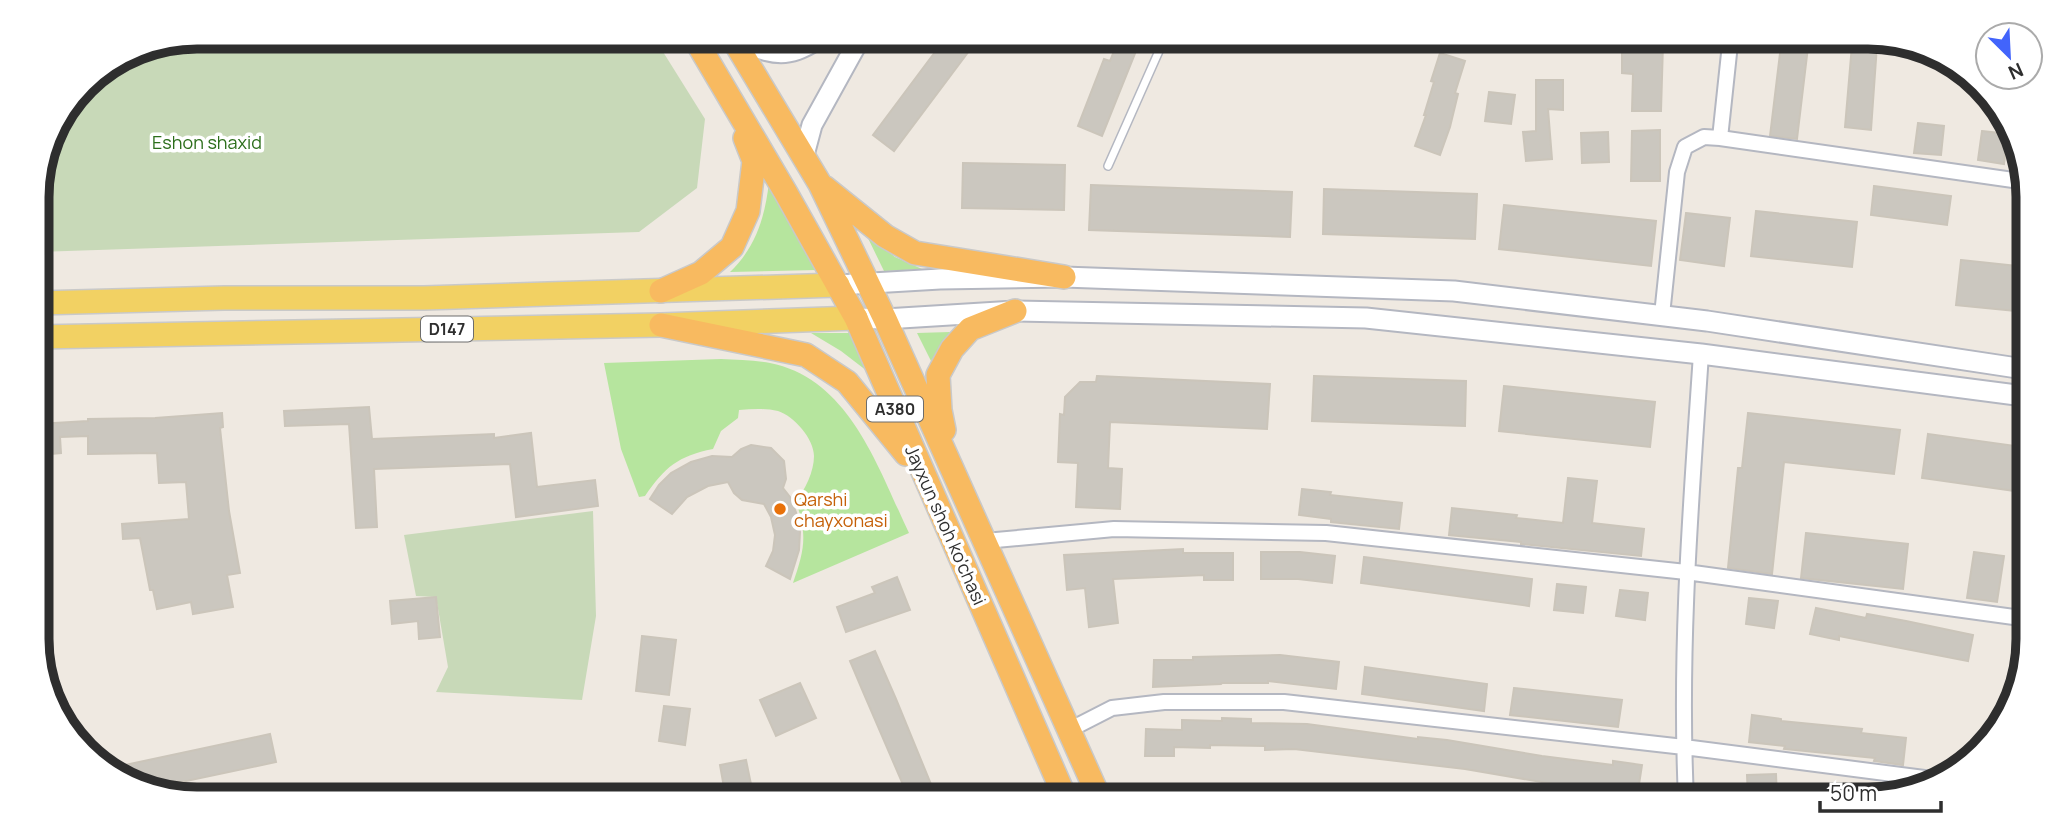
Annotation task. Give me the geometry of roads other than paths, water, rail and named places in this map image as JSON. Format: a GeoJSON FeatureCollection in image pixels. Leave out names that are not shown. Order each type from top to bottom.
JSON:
{"type":"FeatureCollection","features":[{"type":"Feature","properties":{"kind":"highway","name":"Jayxun shoh ko'chasi"},"geometry":{"type":"LineString","coordinates":[[701,49],[856,318],[1056,787]]}},
{"type":"Feature","properties":{"kind":"highway","name":"Jayxun shoh ko'chasi"},"geometry":{"type":"LineString","coordinates":[[739,49],[820,184],[885,319],[1094,787]]}},
{"type":"Feature","properties":{"kind":"highway"},"geometry":{"type":"LineString","coordinates":[[661,291],[701,273],[732,247],[748,211],[754,161],[731,98]]}},
{"type":"Feature","properties":{"kind":"highway"},"geometry":{"type":"LineString","coordinates":[[820,184],[885,236],[915,253],[1064,277]]}},
{"type":"Feature","properties":{"kind":"highway"},"geometry":{"type":"LineString","coordinates":[[952,468],[940,410],[938,375],[952,349],[970,329],[1015,311]]}},
{"type":"Feature","properties":{"kind":"highway"},"geometry":{"type":"LineString","coordinates":[[661,325],[806,355],[847,382],[925,477]]}},
{"type":"Feature","properties":{"kind":"main road"},"geometry":{"type":"LineString","coordinates":[[762,49],[782,55],[802,49]]}},
{"type":"Feature","properties":{"kind":"main road"},"geometry":{"type":"LineString","coordinates":[[804,155],[812,125],[854,49]]}},
{"type":"Feature","properties":{"kind":"main road"},"geometry":{"type":"LineString","coordinates":[[838,285],[940,279],[1064,277],[1454,292],[1661,315],[2016,368]]}},
{"type":"Feature","properties":{"kind":"main road","name":"D147"},"geometry":{"type":"LineString","coordinates":[[49,303],[224,298],[424,298],[838,285]]}},
{"type":"Feature","properties":{"kind":"main road"},"geometry":{"type":"LineString","coordinates":[[856,318],[885,319],[1015,311],[1366,318],[1701,354],[2016,395]]}},
{"type":"Feature","properties":{"kind":"main road","name":"D147"},"geometry":{"type":"LineString","coordinates":[[49,337],[661,325],[856,318]]}},
{"type":"Feature","properties":{"kind":"street"},"geometry":{"type":"LineString","coordinates":[[1720,138],[1729,49]]}},
{"type":"Feature","properties":{"kind":"street"},"geometry":{"type":"LineString","coordinates":[[1661,315],[1677,172],[1685,147],[1704,137],[2015,180]]}},
{"type":"Feature","properties":{"kind":"street"},"geometry":{"type":"LineString","coordinates":[[1686,787],[1686,572],[1701,354]]}},
{"type":"Feature","properties":{"kind":"street"},"geometry":{"type":"LineString","coordinates":[[985,541],[1114,529],[1326,533],[1686,572],[2016,617]]}},
{"type":"Feature","properties":{"kind":"street"},"geometry":{"type":"LineString","coordinates":[[1069,730],[1112,708],[1164,702],[1284,702],[1684,747],[1920,778]]}},
{"type":"Feature","properties":{"kind":"lane"},"geometry":{"type":"LineString","coordinates":[[1108,166],[1160,49]]}},
{"type":"Feature","properties":{"kind":"place","name":"Qarshi chayxonasi"},"geometry":{"type":"Point","coordinates":[780,509]}},
{"type":"Feature","properties":{"kind":"park label","name":"Eshon shaxid"},"geometry":{"type":"Point","coordinates":[207,142]}}]}
